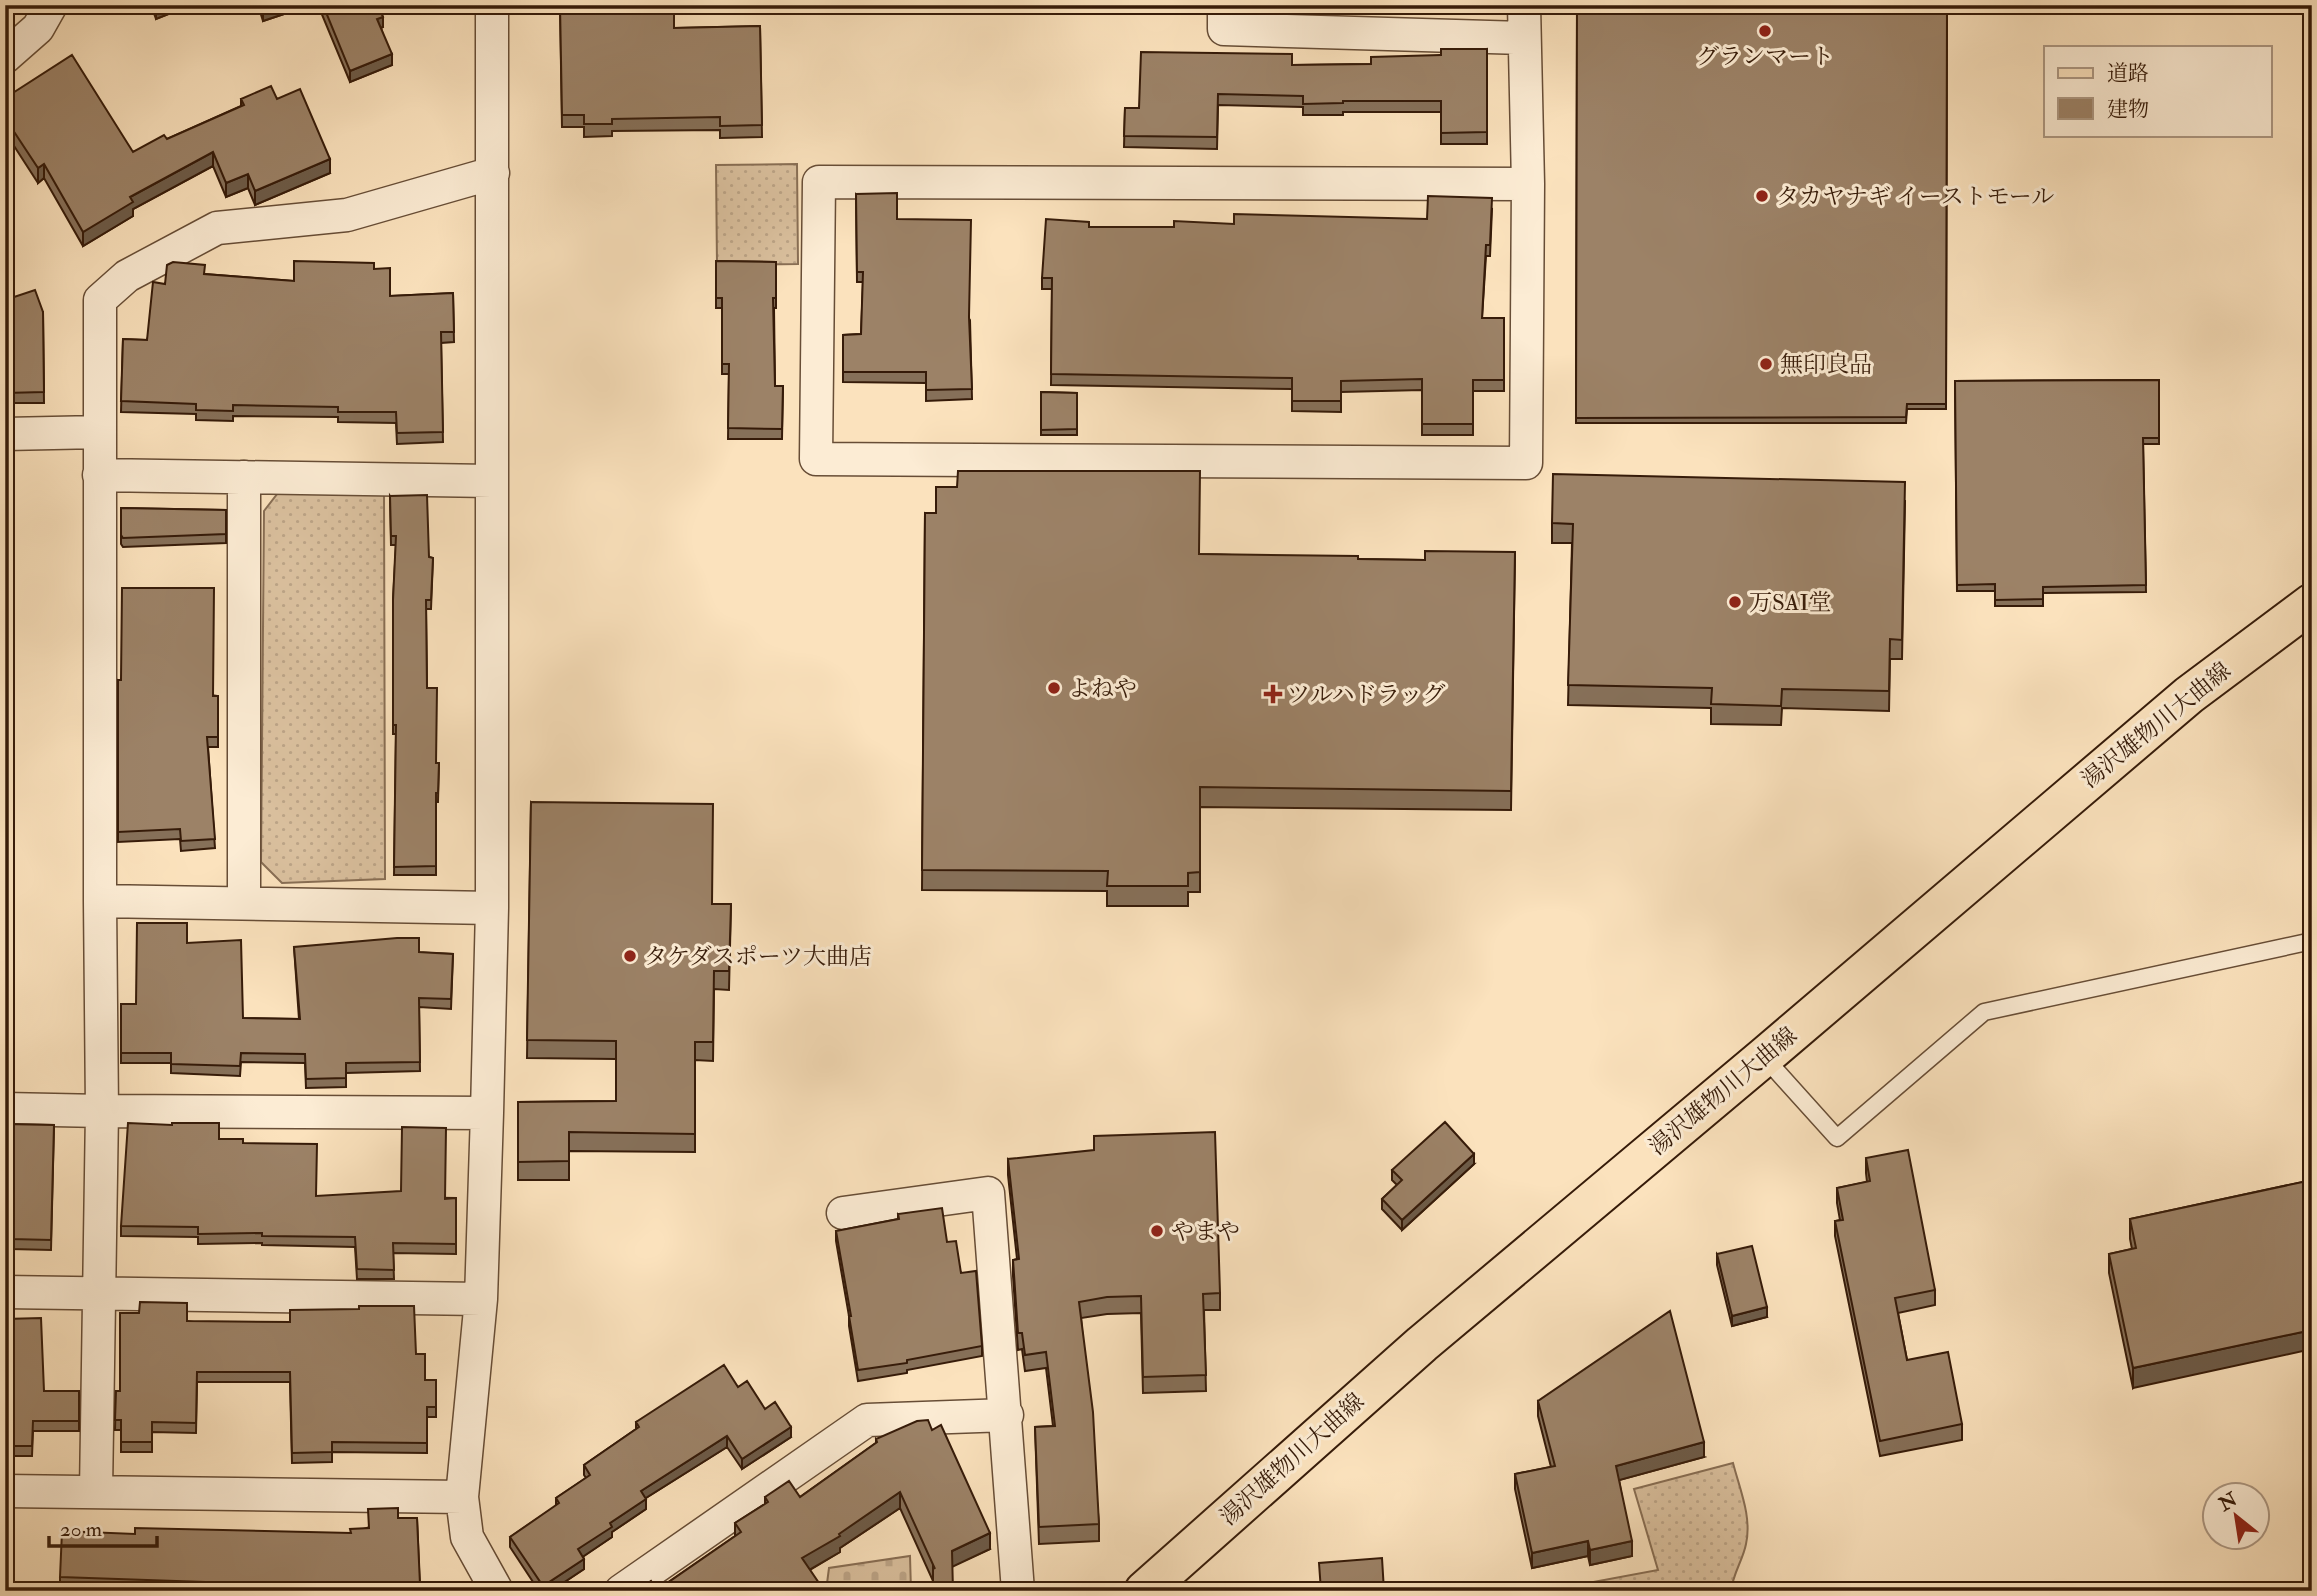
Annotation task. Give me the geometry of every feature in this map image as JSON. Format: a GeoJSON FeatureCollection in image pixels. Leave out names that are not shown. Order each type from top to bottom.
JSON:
{"type":"FeatureCollection","features":[{"type":"Feature","properties":{"kind":"main road","name":"湯沢雄物川大曲線"},"geometry":{"type":"LineString","coordinates":[[1144,1591],[1422,1344],[2189,695],[2312,603]]}},
{"type":"Feature","properties":{"kind":"street"},"geometry":{"type":"LineString","coordinates":[[5,57],[38,28],[51,5]]}},
{"type":"Feature","properties":{"kind":"street"},"geometry":{"type":"LineString","coordinates":[[492,5],[492,908],[481,1299],[462,1497],[467,1537],[497,1591]]}},
{"type":"Feature","properties":{"kind":"street"},"geometry":{"type":"LineString","coordinates":[[1224,5],[1224,29],[1523,38]]}},
{"type":"Feature","properties":{"kind":"street"},"geometry":{"type":"LineString","coordinates":[[1524,5],[1528,184],[1526,463],[816,459],[819,182],[1528,184]]}},
{"type":"Feature","properties":{"kind":"street"},"geometry":{"type":"LineString","coordinates":[[96,1491],[103,1111],[100,901],[100,300],[127,276],[217,229],[347,215],[494,173]]}},
{"type":"Feature","properties":{"kind":"street"},"geometry":{"type":"LineString","coordinates":[[5,434],[100,432]]}},
{"type":"Feature","properties":{"kind":"street"},"geometry":{"type":"LineString","coordinates":[[99,475],[491,481]]}},
{"type":"Feature","properties":{"kind":"street"},"geometry":{"type":"LineString","coordinates":[[244,477],[244,902]]}},
{"type":"Feature","properties":{"kind":"street"},"geometry":{"type":"LineString","coordinates":[[100,901],[492,908]]}},
{"type":"Feature","properties":{"kind":"street"},"geometry":{"type":"LineString","coordinates":[[5,1109],[487,1113]]}},
{"type":"Feature","properties":{"kind":"street"},"geometry":{"type":"LineString","coordinates":[[843,1213],[988,1193],[1018,1591]]}},
{"type":"Feature","properties":{"kind":"street"},"geometry":{"type":"LineString","coordinates":[[5,1292],[481,1299]]}},
{"type":"Feature","properties":{"kind":"street"},"geometry":{"type":"LineString","coordinates":[[621,1591],[867,1420],[1006,1415]]}},
{"type":"Feature","properties":{"kind":"street"},"geometry":{"type":"LineString","coordinates":[[5,1491],[462,1497]]}},
{"type":"Feature","properties":{"kind":"lane"},"geometry":{"type":"LineString","coordinates":[[1764,1057],[1837,1138],[1984,1012],[2312,941]]}},
{"type":"Feature","properties":{"kind":"green space"},"geometry":{"type":"Polygon","coordinates":[[[797,164],[798,264],[717,265],[716,165],[797,164]]]}},
{"type":"Feature","properties":{"kind":"green space"},"geometry":{"type":"Polygon","coordinates":[[[281,489],[384,489],[385,879],[282,883],[261,862],[264,511],[281,489]]]}},
{"type":"Feature","properties":{"kind":"green space"},"geometry":{"type":"Polygon","coordinates":[[[1733,1463],[1744,1504],[1747,1534],[1745,1550],[1731,1591],[1545,1591],[1658,1570],[1634,1489],[1733,1463]]]}},
{"type":"Feature","properties":{"kind":"green space"},"geometry":{"type":"Polygon","coordinates":[[[910,1556],[911,1591],[826,1591],[829,1568],[910,1556]]]}},
{"type":"Feature","properties":{"kind":"building"},"geometry":{"type":"Polygon","coordinates":[[[261,5],[281,5],[263,11],[261,5]]]}},
{"type":"Feature","properties":{"kind":"building"},"geometry":{"type":"Polygon","coordinates":[[[323,5],[378,5],[383,17],[377,19],[392,54],[350,71],[323,5]]]}},
{"type":"Feature","properties":{"kind":"building"},"geometry":{"type":"Polygon","coordinates":[[[560,5],[674,5],[674,28],[760,26],[762,125],[720,126],[720,117],[612,119],[612,124],[584,124],[584,115],[562,115],[560,5]]]}},
{"type":"Feature","properties":{"kind":"building","name":"タカヤナギ イーストモール"},"geometry":{"type":"Polygon","coordinates":[[[1577,5],[1947,5],[1946,404],[1907,404],[1906,417],[1576,418],[1577,5]]]}},
{"type":"Feature","properties":{"kind":"building"},"geometry":{"type":"Polygon","coordinates":[[[1441,49],[1487,49],[1487,132],[1441,133],[1441,101],[1343,101],[1303,104],[1303,96],[1218,94],[1217,137],[1124,136],[1125,108],[1139,108],[1141,52],[1292,54],[1292,65],[1371,64],[1371,57],[1441,55],[1441,49]]]}},
{"type":"Feature","properties":{"kind":"building"},"geometry":{"type":"Polygon","coordinates":[[[72,55],[133,152],[164,135],[167,139],[244,105],[241,99],[271,86],[277,99],[300,89],[330,159],[255,191],[248,174],[226,183],[213,152],[130,197],[133,202],[83,232],[44,164],[38,168],[5,118],[5,98],[72,55]]]}},
{"type":"Feature","properties":{"kind":"building"},"geometry":{"type":"Polygon","coordinates":[[[897,193],[897,219],[971,220],[969,317],[972,389],[926,390],[926,372],[843,372],[843,335],[861,334],[863,272],[857,272],[856,194],[897,193]]]}},
{"type":"Feature","properties":{"kind":"building"},"geometry":{"type":"Polygon","coordinates":[[[1428,196],[1492,198],[1482,318],[1504,318],[1504,380],[1473,380],[1473,424],[1422,424],[1422,379],[1341,381],[1341,401],[1292,401],[1292,378],[1051,374],[1052,278],[1042,278],[1046,219],[1089,222],[1089,227],[1174,227],[1174,221],[1234,224],[1234,214],[1427,219],[1428,196]]]}},
{"type":"Feature","properties":{"kind":"building"},"geometry":{"type":"Polygon","coordinates":[[[294,261],[374,263],[374,269],[390,268],[390,296],[453,293],[454,332],[441,332],[443,432],[397,433],[396,412],[338,412],[338,407],[233,405],[233,411],[196,410],[196,404],[121,401],[123,339],[147,340],[153,282],[165,284],[167,265],[173,262],[205,265],[204,274],[294,281],[294,261]]]}},
{"type":"Feature","properties":{"kind":"building"},"geometry":{"type":"Polygon","coordinates":[[[716,261],[776,262],[776,298],[773,298],[775,386],[783,386],[782,429],[728,428],[729,364],[722,364],[722,298],[716,298],[716,261]]]}},
{"type":"Feature","properties":{"kind":"building"},"geometry":{"type":"Polygon","coordinates":[[[35,290],[43,312],[44,392],[5,393],[5,300],[35,290]]]}},
{"type":"Feature","properties":{"kind":"building"},"geometry":{"type":"Polygon","coordinates":[[[2159,380],[2159,438],[2143,438],[2146,585],[2043,587],[2043,599],[1995,600],[1995,584],[1957,585],[1955,381],[2159,380]]]}},
{"type":"Feature","properties":{"kind":"building"},"geometry":{"type":"Polygon","coordinates":[[[1041,392],[1077,393],[1077,429],[1041,430],[1041,392]]]}},
{"type":"Feature","properties":{"kind":"building"},"geometry":{"type":"Polygon","coordinates":[[[958,471],[1200,471],[1199,554],[1358,556],[1358,559],[1425,560],[1425,551],[1515,552],[1511,791],[1200,787],[1200,872],[1188,873],[1188,886],[1107,886],[1108,871],[922,870],[925,513],[936,513],[936,487],[957,487],[958,471]]]}},
{"type":"Feature","properties":{"kind":"building"},"geometry":{"type":"Polygon","coordinates":[[[1553,474],[1905,482],[1902,640],[1890,639],[1889,691],[1782,689],[1781,706],[1711,704],[1712,688],[1568,685],[1573,524],[1552,523],[1553,474]]]}},
{"type":"Feature","properties":{"kind":"building"},"geometry":{"type":"Polygon","coordinates":[[[427,495],[429,557],[433,558],[431,600],[426,600],[427,688],[437,688],[436,763],[439,763],[436,793],[436,866],[394,867],[396,725],[393,725],[393,600],[396,536],[391,536],[390,496],[427,495]]]}},
{"type":"Feature","properties":{"kind":"building"},"geometry":{"type":"Polygon","coordinates":[[[121,508],[226,510],[226,534],[123,538],[121,508]]]}},
{"type":"Feature","properties":{"kind":"building"},"geometry":{"type":"Polygon","coordinates":[[[122,588],[214,588],[213,696],[218,696],[218,737],[207,737],[215,839],[181,841],[180,829],[118,832],[118,680],[121,680],[122,588]]]}},
{"type":"Feature","properties":{"kind":"building","name":"タケダスポーツ大曲店"},"geometry":{"type":"Polygon","coordinates":[[[531,802],[713,804],[712,904],[731,904],[729,971],[714,971],[713,1042],[695,1042],[695,1134],[569,1132],[569,1161],[518,1162],[518,1102],[616,1101],[616,1041],[527,1040],[531,802]]]}},
{"type":"Feature","properties":{"kind":"building"},"geometry":{"type":"Polygon","coordinates":[[[137,923],[187,923],[187,943],[241,940],[243,1018],[300,1019],[294,947],[419,938],[419,952],[453,954],[451,999],[419,998],[420,1062],[346,1063],[346,1078],[306,1079],[305,1054],[241,1053],[240,1066],[171,1064],[171,1053],[121,1053],[121,1004],[136,1004],[137,923]]]}},
{"type":"Feature","properties":{"kind":"building"},"geometry":{"type":"Polygon","coordinates":[[[1445,1122],[1474,1154],[1402,1220],[1382,1199],[1402,1180],[1392,1170],[1445,1122]]]}},
{"type":"Feature","properties":{"kind":"building"},"geometry":{"type":"Polygon","coordinates":[[[128,1123],[219,1123],[219,1139],[243,1139],[243,1143],[317,1144],[316,1196],[401,1191],[402,1127],[446,1128],[445,1199],[456,1198],[456,1244],[393,1243],[394,1270],[357,1269],[355,1237],[262,1236],[262,1233],[198,1234],[198,1227],[121,1226],[128,1123]]]}},
{"type":"Feature","properties":{"kind":"building"},"geometry":{"type":"Polygon","coordinates":[[[5,1124],[54,1125],[51,1240],[11,1239],[12,1230],[5,1230],[5,1124]]]}},
{"type":"Feature","properties":{"kind":"building"},"geometry":{"type":"Polygon","coordinates":[[[1215,1132],[1220,1293],[1203,1294],[1206,1375],[1143,1377],[1141,1296],[1107,1297],[1079,1302],[1093,1412],[1099,1524],[1039,1527],[1035,1427],[1055,1426],[1046,1352],[1025,1355],[1022,1333],[1018,1333],[1013,1260],[1019,1259],[1008,1159],[1094,1150],[1094,1136],[1215,1132]]]}},
{"type":"Feature","properties":{"kind":"building"},"geometry":{"type":"Polygon","coordinates":[[[1908,1150],[1935,1290],[1895,1298],[1907,1360],[1948,1352],[1962,1424],[1880,1441],[1835,1221],[1843,1220],[1837,1188],[1870,1181],[1866,1158],[1908,1150]]]}},
{"type":"Feature","properties":{"kind":"building"},"geometry":{"type":"Polygon","coordinates":[[[2312,1180],[2312,1330],[2133,1368],[2109,1254],[2136,1248],[2130,1219],[2312,1180]]]}},
{"type":"Feature","properties":{"kind":"building"},"geometry":{"type":"Polygon","coordinates":[[[942,1208],[947,1242],[956,1241],[961,1273],[976,1271],[982,1346],[907,1360],[907,1363],[858,1370],[836,1231],[899,1219],[898,1214],[942,1208]]]}},
{"type":"Feature","properties":{"kind":"building"},"geometry":{"type":"Polygon","coordinates":[[[1752,1246],[1767,1307],[1732,1316],[1717,1254],[1752,1246]]]}},
{"type":"Feature","properties":{"kind":"building"},"geometry":{"type":"Polygon","coordinates":[[[140,1302],[187,1303],[187,1321],[290,1322],[290,1310],[414,1306],[416,1354],[425,1354],[425,1380],[436,1380],[436,1407],[427,1407],[427,1443],[332,1442],[332,1452],[292,1453],[290,1372],[197,1372],[196,1423],[152,1422],[152,1442],[121,1442],[121,1420],[115,1420],[116,1391],[120,1391],[120,1313],[139,1313],[140,1302]]]}},
{"type":"Feature","properties":{"kind":"building"},"geometry":{"type":"Polygon","coordinates":[[[1670,1311],[1704,1442],[1616,1466],[1632,1541],[1590,1550],[1588,1541],[1532,1553],[1515,1474],[1555,1466],[1538,1401],[1670,1311]]]}},
{"type":"Feature","properties":{"kind":"building"},"geometry":{"type":"Polygon","coordinates":[[[41,1318],[44,1391],[79,1391],[79,1421],[33,1421],[32,1446],[14,1446],[14,1457],[5,1457],[5,1319],[41,1318]]]}},
{"type":"Feature","properties":{"kind":"building"},"geometry":{"type":"Polygon","coordinates":[[[724,1365],[738,1387],[747,1381],[765,1409],[775,1402],[791,1427],[742,1459],[727,1436],[641,1491],[646,1499],[610,1523],[612,1527],[578,1549],[584,1559],[543,1586],[510,1537],[559,1503],[556,1498],[590,1475],[584,1465],[639,1427],[636,1422],[724,1365]]]}},
{"type":"Feature","properties":{"kind":"building"},"geometry":{"type":"Polygon","coordinates":[[[928,1420],[932,1430],[941,1425],[990,1533],[952,1551],[953,1591],[933,1591],[933,1566],[935,1569],[900,1492],[839,1534],[840,1536],[802,1558],[821,1586],[820,1591],[637,1591],[651,1581],[657,1590],[741,1532],[735,1523],[768,1502],[765,1497],[789,1481],[800,1497],[877,1442],[876,1439],[917,1421],[928,1420]]]}},
{"type":"Feature","properties":{"kind":"building"},"geometry":{"type":"Polygon","coordinates":[[[398,1508],[398,1518],[417,1518],[420,1584],[353,1587],[60,1577],[62,1531],[135,1534],[135,1528],[351,1533],[350,1529],[369,1528],[368,1509],[398,1508]]]}},
{"type":"Feature","properties":{"kind":"building"},"geometry":{"type":"Polygon","coordinates":[[[1382,1558],[1384,1591],[1321,1591],[1319,1563],[1382,1558]]]}},
{"type":"Feature","properties":{"kind":"place","name":"グランマート"},"geometry":{"type":"Point","coordinates":[1765,31]}},
{"type":"Feature","properties":{"kind":"place","name":"タカヤナギ イーストモール"},"geometry":{"type":"Point","coordinates":[1762,196]}},
{"type":"Feature","properties":{"kind":"place","name":"無印良品"},"geometry":{"type":"Point","coordinates":[1766,364]}},
{"type":"Feature","properties":{"kind":"place","name":"万SAI堂"},"geometry":{"type":"Point","coordinates":[1735,602]}},
{"type":"Feature","properties":{"kind":"place","name":"よねや"},"geometry":{"type":"Point","coordinates":[1054,688]}},
{"type":"Feature","properties":{"kind":"place","name":"ツルハドラッグ"},"geometry":{"type":"Point","coordinates":[1273,694]}},
{"type":"Feature","properties":{"kind":"place","name":"タケダスポーツ大曲店"},"geometry":{"type":"Point","coordinates":[630,956]}},
{"type":"Feature","properties":{"kind":"place","name":"やまや"},"geometry":{"type":"Point","coordinates":[1157,1231]}}]}
